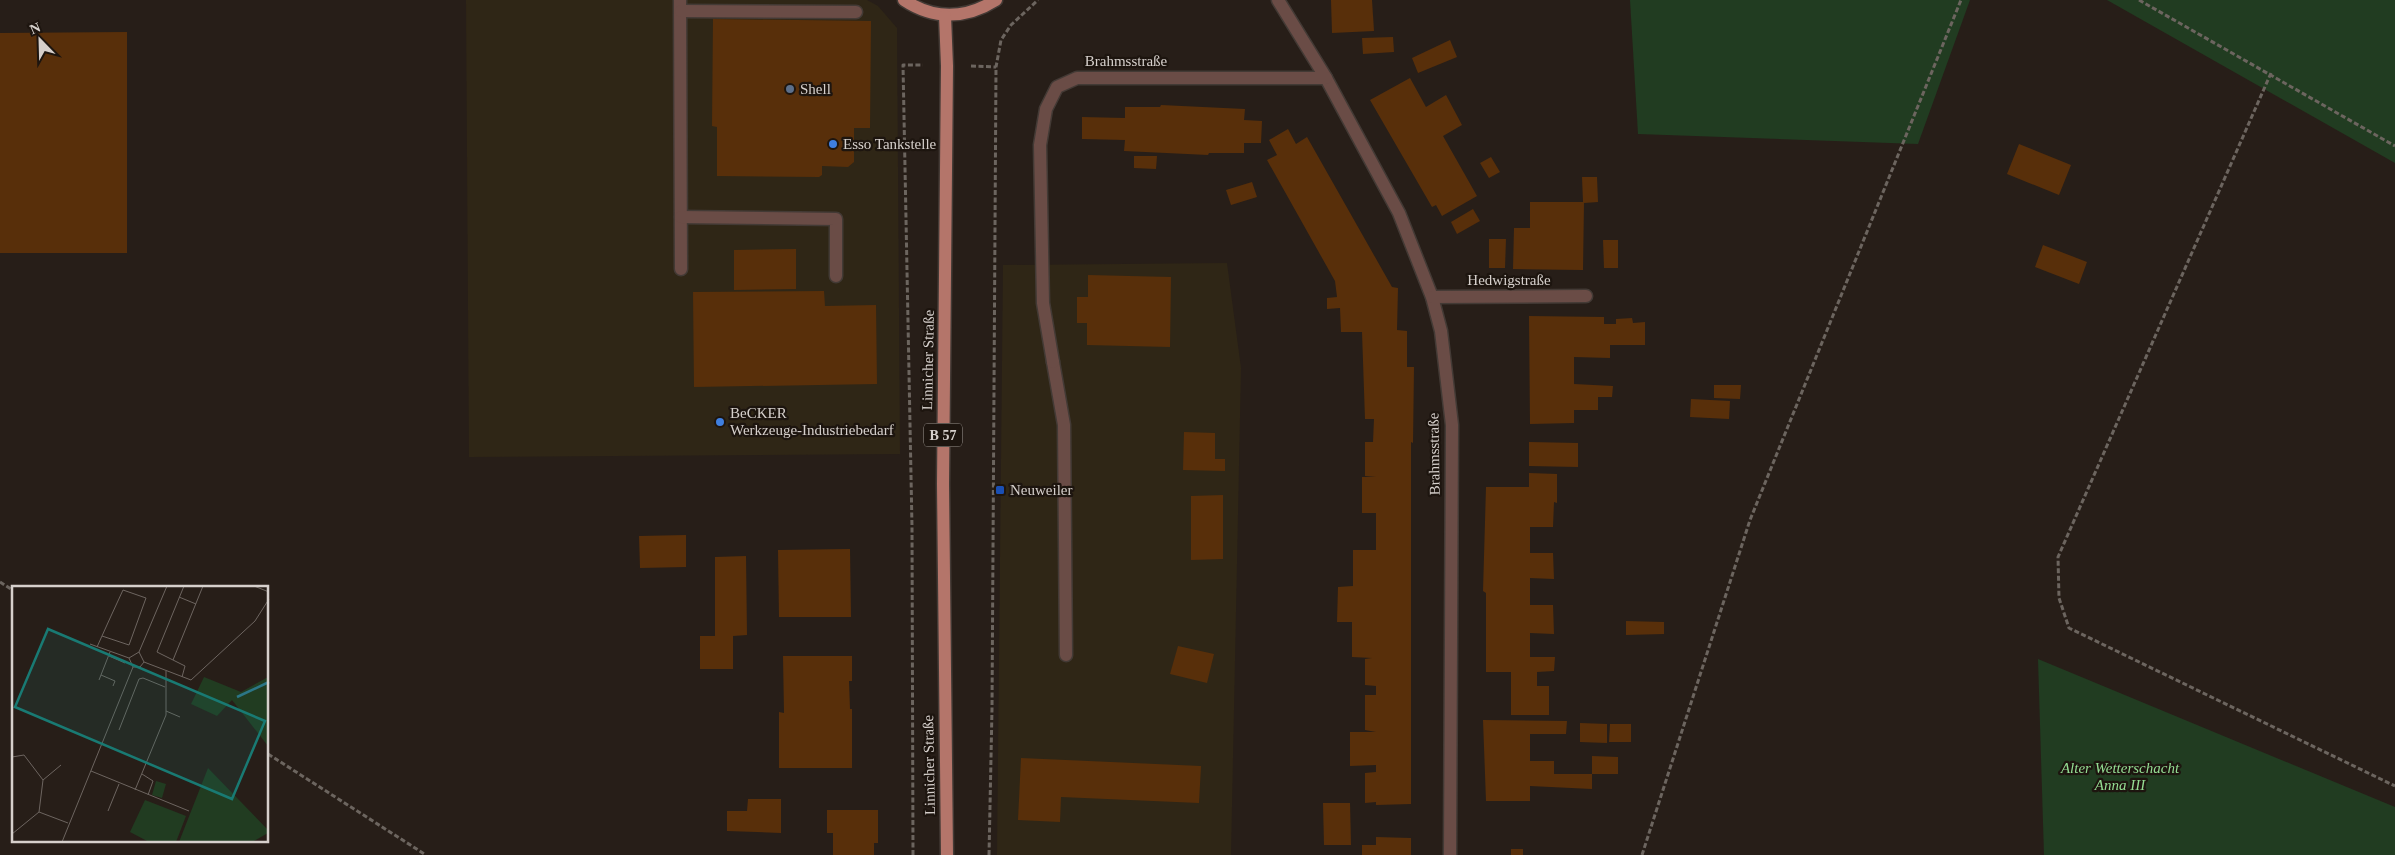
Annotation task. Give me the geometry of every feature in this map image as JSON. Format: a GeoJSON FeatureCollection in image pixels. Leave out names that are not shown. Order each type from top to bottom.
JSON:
{"type":"FeatureCollection","features":[{"type":"Feature","properties":{"kind":"main road"},"geometry":{"type":"LineString","coordinates":[[904,0],[917,9],[945,16],[979,10],[996,0]]}},
{"type":"Feature","properties":{"kind":"main road","name":"Linnicher Straße"},"geometry":{"type":"LineString","coordinates":[[945,16],[947,66],[943,484],[946,855]]}},
{"type":"Feature","properties":{"kind":"street","name":"Brahmsstraße"},"geometry":{"type":"LineString","coordinates":[[1278,0],[1326,78],[1399,213],[1432,297],[1441,331],[1452,425],[1450,855]]}},
{"type":"Feature","properties":{"kind":"street"},"geometry":{"type":"LineString","coordinates":[[681,269],[680,6],[856,12]]}},
{"type":"Feature","properties":{"kind":"street","name":"Brahmsstraße"},"geometry":{"type":"LineString","coordinates":[[1066,655],[1064,425],[1043,303],[1040,145],[1046,109],[1057,87],[1077,78],[1326,78]]}},
{"type":"Feature","properties":{"kind":"street"},"geometry":{"type":"LineString","coordinates":[[681,217],[836,218],[836,276]]}},
{"type":"Feature","properties":{"kind":"street","name":"Hedwigstraße"},"geometry":{"type":"LineString","coordinates":[[1432,297],[1586,296]]}},
{"type":"Feature","properties":{"kind":"path"},"geometry":{"type":"LineString","coordinates":[[989,855],[992,709],[996,67],[1000,40],[1011,25],[1038,0]]}},
{"type":"Feature","properties":{"kind":"path"},"geometry":{"type":"LineString","coordinates":[[1642,855],[1750,520],[1961,0]]}},
{"type":"Feature","properties":{"kind":"path"},"geometry":{"type":"LineString","coordinates":[[2139,0],[2272,73],[2395,146]]}},
{"type":"Feature","properties":{"kind":"path"},"geometry":{"type":"LineString","coordinates":[[913,855],[912,527],[903,65],[996,67]]}},
{"type":"Feature","properties":{"kind":"path"},"geometry":{"type":"LineString","coordinates":[[2272,73],[2058,557],[2059,598],[2069,628],[2395,786]]}},
{"type":"Feature","properties":{"kind":"path"},"geometry":{"type":"LineString","coordinates":[[0,582],[12,590]]}},
{"type":"Feature","properties":{"kind":"path"},"geometry":{"type":"LineString","coordinates":[[269,755],[426,855]]}},
{"type":"Feature","properties":{"kind":"shaded area"},"geometry":{"type":"Polygon","coordinates":[[[466,0],[867,0],[878,6],[897,28],[900,454],[469,457],[466,0]]]}},
{"type":"Feature","properties":{"kind":"shaded area"},"geometry":{"type":"Polygon","coordinates":[[[1227,263],[1241,368],[1231,855],[997,855],[1003,265],[1227,263]]]}},
{"type":"Feature","properties":{"kind":"green space"},"geometry":{"type":"Polygon","coordinates":[[[1630,0],[1970,0],[1918,144],[1638,134],[1630,0]]]}},
{"type":"Feature","properties":{"kind":"green space"},"geometry":{"type":"Polygon","coordinates":[[[2107,0],[2395,0],[2395,163],[2107,0]]]}},
{"type":"Feature","properties":{"kind":"green space","name":"Alter Wetterschacht Anna III"},"geometry":{"type":"Polygon","coordinates":[[[2038,659],[2395,807],[2395,855],[2044,855],[2038,659]]]}},
{"type":"Feature","properties":{"kind":"building"},"geometry":{"type":"Polygon","coordinates":[[[1331,0],[1372,0],[1374,31],[1332,33],[1331,0]]]}},
{"type":"Feature","properties":{"kind":"building"},"geometry":{"type":"Polygon","coordinates":[[[713,19],[871,21],[870,128],[854,128],[854,162],[848,167],[822,166],[822,175],[819,177],[717,176],[717,127],[712,126],[713,19]]]}},
{"type":"Feature","properties":{"kind":"building"},"geometry":{"type":"Polygon","coordinates":[[[127,32],[127,253],[0,253],[0,33],[127,32]]]}},
{"type":"Feature","properties":{"kind":"building"},"geometry":{"type":"Polygon","coordinates":[[[1393,37],[1394,52],[1363,54],[1362,38],[1393,37]]]}},
{"type":"Feature","properties":{"kind":"building"},"geometry":{"type":"Polygon","coordinates":[[[1450,40],[1457,57],[1418,73],[1412,58],[1450,40]]]}},
{"type":"Feature","properties":{"kind":"building"},"geometry":{"type":"Polygon","coordinates":[[[1410,78],[1426,107],[1446,95],[1462,125],[1443,136],[1477,196],[1442,216],[1436,205],[1432,207],[1370,100],[1410,78]]]}},
{"type":"Feature","properties":{"kind":"building"},"geometry":{"type":"Polygon","coordinates":[[[1161,105],[1245,109],[1244,120],[1262,121],[1261,143],[1244,143],[1244,153],[1209,153],[1208,155],[1124,151],[1125,140],[1082,139],[1082,117],[1125,118],[1125,107],[1160,107],[1161,105]]]}},
{"type":"Feature","properties":{"kind":"building"},"geometry":{"type":"Polygon","coordinates":[[[1288,129],[1296,144],[1307,137],[1392,287],[1398,288],[1397,330],[1407,331],[1407,367],[1414,367],[1413,443],[1411,442],[1411,804],[1376,805],[1376,802],[1365,803],[1365,773],[1376,772],[1376,765],[1350,766],[1350,732],[1376,732],[1365,730],[1365,695],[1376,695],[1376,686],[1365,685],[1365,659],[1372,658],[1352,657],[1352,622],[1337,622],[1338,587],[1353,586],[1353,550],[1376,550],[1376,513],[1362,513],[1362,477],[1376,477],[1365,476],[1365,442],[1373,442],[1374,419],[1365,419],[1362,332],[1341,332],[1340,308],[1327,309],[1327,298],[1337,297],[1335,281],[1267,160],[1277,155],[1269,140],[1288,129]]]}},
{"type":"Feature","properties":{"kind":"building"},"geometry":{"type":"Polygon","coordinates":[[[2019,144],[2071,165],[2059,195],[2007,174],[2019,144]]]}},
{"type":"Feature","properties":{"kind":"building"},"geometry":{"type":"Polygon","coordinates":[[[1134,156],[1157,156],[1156,169],[1134,168],[1134,156]]]}},
{"type":"Feature","properties":{"kind":"building"},"geometry":{"type":"Polygon","coordinates":[[[1491,157],[1500,172],[1489,178],[1480,163],[1491,157]]]}},
{"type":"Feature","properties":{"kind":"building"},"geometry":{"type":"Polygon","coordinates":[[[1582,177],[1597,177],[1598,202],[1584,203],[1583,270],[1513,269],[1514,228],[1530,228],[1530,202],[1583,202],[1582,177]]]}},
{"type":"Feature","properties":{"kind":"building"},"geometry":{"type":"Polygon","coordinates":[[[1252,182],[1257,197],[1231,205],[1226,190],[1252,182]]]}},
{"type":"Feature","properties":{"kind":"building"},"geometry":{"type":"Polygon","coordinates":[[[1473,209],[1480,221],[1457,234],[1451,222],[1473,209]]]}},
{"type":"Feature","properties":{"kind":"building"},"geometry":{"type":"Polygon","coordinates":[[[1489,239],[1506,239],[1505,268],[1489,268],[1489,239]]]}},
{"type":"Feature","properties":{"kind":"building"},"geometry":{"type":"Polygon","coordinates":[[[1603,240],[1618,240],[1618,268],[1604,268],[1603,240]]]}},
{"type":"Feature","properties":{"kind":"building"},"geometry":{"type":"Polygon","coordinates":[[[2043,245],[2087,262],[2079,284],[2035,267],[2043,245]]]}},
{"type":"Feature","properties":{"kind":"building"},"geometry":{"type":"Polygon","coordinates":[[[796,249],[796,289],[734,290],[734,250],[796,249]]]}},
{"type":"Feature","properties":{"kind":"building"},"geometry":{"type":"Polygon","coordinates":[[[1088,275],[1171,277],[1170,347],[1087,345],[1087,323],[1077,323],[1077,297],[1088,297],[1088,275]]]}},
{"type":"Feature","properties":{"kind":"building"},"geometry":{"type":"Polygon","coordinates":[[[824,291],[825,306],[876,305],[877,384],[694,387],[693,292],[824,291]]]}},
{"type":"Feature","properties":{"kind":"building"},"geometry":{"type":"Polygon","coordinates":[[[1529,316],[1604,317],[1604,324],[1616,324],[1616,319],[1632,318],[1633,323],[1645,322],[1645,345],[1610,345],[1610,358],[1574,357],[1574,384],[1613,386],[1612,397],[1598,397],[1598,410],[1574,410],[1574,423],[1530,424],[1529,316]]]}},
{"type":"Feature","properties":{"kind":"building"},"geometry":{"type":"Polygon","coordinates":[[[1714,385],[1741,385],[1740,399],[1714,398],[1714,385]]]}},
{"type":"Feature","properties":{"kind":"building"},"geometry":{"type":"Polygon","coordinates":[[[1691,399],[1730,401],[1729,419],[1690,417],[1691,399]]]}},
{"type":"Feature","properties":{"kind":"building"},"geometry":{"type":"Polygon","coordinates":[[[1184,432],[1215,433],[1215,459],[1225,459],[1225,471],[1183,470],[1184,432]]]}},
{"type":"Feature","properties":{"kind":"building"},"geometry":{"type":"Polygon","coordinates":[[[1529,442],[1578,443],[1578,467],[1529,466],[1529,442]]]}},
{"type":"Feature","properties":{"kind":"building"},"geometry":{"type":"Polygon","coordinates":[[[1529,473],[1557,474],[1557,503],[1554,502],[1553,527],[1530,527],[1530,553],[1553,553],[1554,579],[1530,578],[1530,605],[1553,605],[1554,634],[1530,633],[1530,657],[1555,657],[1554,671],[1537,672],[1537,686],[1549,686],[1549,715],[1511,715],[1511,672],[1486,672],[1486,593],[1483,591],[1486,487],[1529,487],[1529,473]]]}},
{"type":"Feature","properties":{"kind":"building"},"geometry":{"type":"Polygon","coordinates":[[[1223,495],[1223,559],[1191,560],[1191,496],[1223,495]]]}},
{"type":"Feature","properties":{"kind":"building"},"geometry":{"type":"Polygon","coordinates":[[[686,535],[686,567],[640,568],[639,536],[686,535]]]}},
{"type":"Feature","properties":{"kind":"building"},"geometry":{"type":"Polygon","coordinates":[[[850,549],[851,617],[779,617],[778,550],[850,549]]]}},
{"type":"Feature","properties":{"kind":"building"},"geometry":{"type":"Polygon","coordinates":[[[746,556],[747,635],[733,636],[733,669],[700,669],[700,636],[715,636],[715,557],[746,556]]]}},
{"type":"Feature","properties":{"kind":"building"},"geometry":{"type":"Polygon","coordinates":[[[1626,621],[1664,622],[1664,634],[1626,635],[1626,621]]]}},
{"type":"Feature","properties":{"kind":"building"},"geometry":{"type":"Polygon","coordinates":[[[1178,646],[1214,654],[1207,683],[1170,674],[1178,646]]]}},
{"type":"Feature","properties":{"kind":"building"},"geometry":{"type":"Polygon","coordinates":[[[783,656],[852,656],[852,681],[849,681],[850,709],[852,709],[852,768],[779,768],[779,712],[784,713],[783,656]]]}},
{"type":"Feature","properties":{"kind":"building"},"geometry":{"type":"Polygon","coordinates":[[[1483,720],[1567,721],[1566,734],[1530,734],[1530,761],[1554,761],[1554,774],[1592,774],[1592,789],[1530,786],[1530,801],[1486,801],[1483,720]]]}},
{"type":"Feature","properties":{"kind":"building"},"geometry":{"type":"Polygon","coordinates":[[[1580,723],[1607,724],[1607,743],[1580,742],[1580,723]]]}},
{"type":"Feature","properties":{"kind":"building"},"geometry":{"type":"Polygon","coordinates":[[[1610,724],[1631,724],[1631,742],[1609,742],[1610,724]]]}},
{"type":"Feature","properties":{"kind":"building"},"geometry":{"type":"Polygon","coordinates":[[[1592,756],[1618,757],[1618,774],[1592,774],[1592,756]]]}},
{"type":"Feature","properties":{"kind":"building"},"geometry":{"type":"Polygon","coordinates":[[[1021,758],[1201,766],[1199,803],[1061,797],[1060,822],[1018,820],[1021,758]]]}},
{"type":"Feature","properties":{"kind":"building"},"geometry":{"type":"Polygon","coordinates":[[[748,799],[781,799],[781,833],[727,831],[727,811],[747,811],[748,799]]]}},
{"type":"Feature","properties":{"kind":"building"},"geometry":{"type":"Polygon","coordinates":[[[1323,803],[1350,803],[1351,845],[1324,845],[1323,803]]]}},
{"type":"Feature","properties":{"kind":"building"},"geometry":{"type":"Polygon","coordinates":[[[827,810],[878,810],[878,843],[874,843],[874,855],[833,855],[833,833],[827,833],[827,810]]]}},
{"type":"Feature","properties":{"kind":"building"},"geometry":{"type":"Polygon","coordinates":[[[1376,837],[1411,838],[1411,855],[1362,855],[1362,845],[1376,845],[1376,837]]]}},
{"type":"Feature","properties":{"kind":"building"},"geometry":{"type":"Polygon","coordinates":[[[1511,849],[1523,849],[1523,855],[1511,855],[1511,849]]]}},
{"type":"Feature","properties":{"kind":"place","name":"Shell"},"geometry":{"type":"Point","coordinates":[790,89]}},
{"type":"Feature","properties":{"kind":"place","name":"Esso Tankstelle"},"geometry":{"type":"Point","coordinates":[833,144]}},
{"type":"Feature","properties":{"kind":"place","name":"BeCKER Werkzeuge-Industriebedarf"},"geometry":{"type":"Point","coordinates":[720,422]}},
{"type":"Feature","properties":{"kind":"place","name":"Neuweiler"},"geometry":{"type":"Point","coordinates":[1000,490]}}]}
